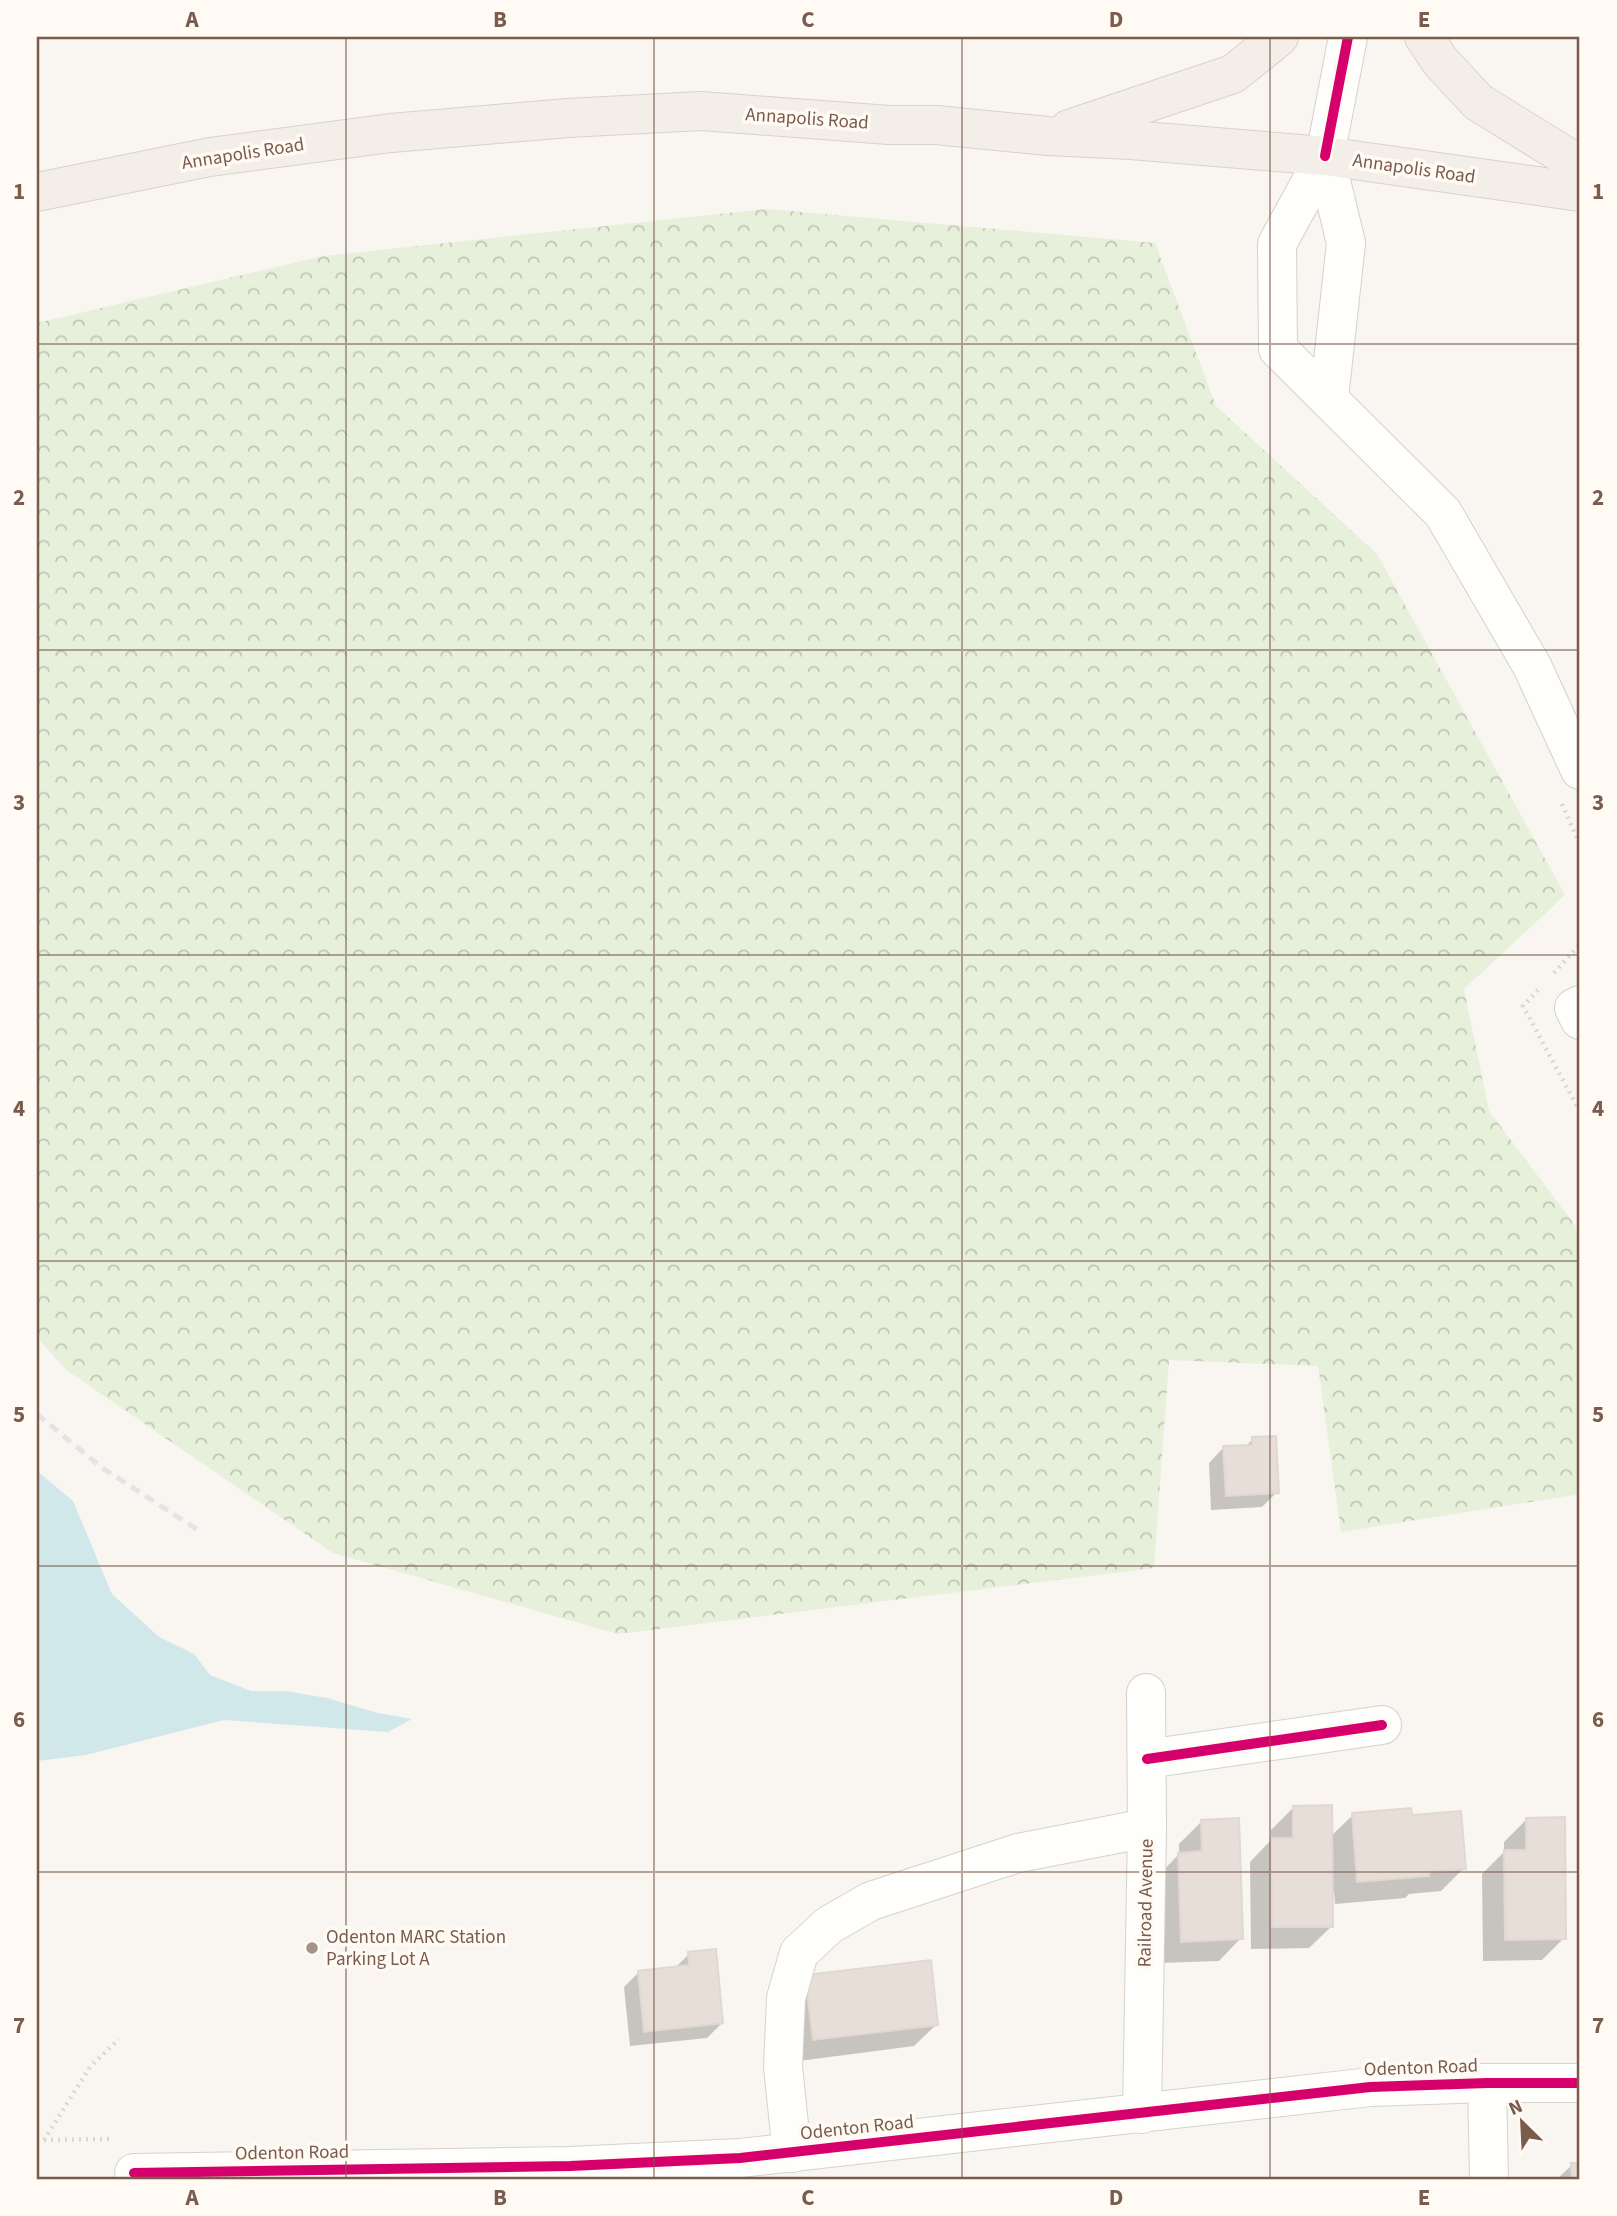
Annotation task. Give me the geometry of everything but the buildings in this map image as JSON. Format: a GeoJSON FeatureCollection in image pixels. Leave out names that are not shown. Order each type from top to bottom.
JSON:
{"type":"FeatureCollection","features":[{"type":"Feature","properties":{"kind":"main road"},"geometry":{"type":"LineString","coordinates":[[1048,136],[1233,74],[1279,37]]}},
{"type":"Feature","properties":{"kind":"main road"},"geometry":{"type":"LineString","coordinates":[[1424,37],[1440,61],[1478,102],[1580,165]]}},
{"type":"Feature","properties":{"kind":"main road","name":"Annapolis Road"},"geometry":{"type":"LineString","coordinates":[[37,192],[210,157],[391,133],[568,118],[701,111],[889,125],[936,125],[1048,136],[1131,139],[1325,156],[1580,192]]}},
{"type":"Feature","properties":{"kind":"street"},"geometry":{"type":"LineString","coordinates":[[1348,37],[1325,156],[1277,244],[1278,349],[1443,513],[1532,666],[1569,782]]}},
{"type":"Feature","properties":{"kind":"street"},"geometry":{"type":"LineString","coordinates":[[1325,156],[1346,243],[1329,398]]}},
{"type":"Feature","properties":{"kind":"street"},"geometry":{"type":"LineString","coordinates":[[1580,1005],[1574,1008],[1580,1020]]}},
{"type":"Feature","properties":{"kind":"street","name":"Railroad Avenue"},"geometry":{"type":"LineString","coordinates":[[1142,2114],[1147,1828],[1146,1693]]}},
{"type":"Feature","properties":{"kind":"street"},"geometry":{"type":"LineString","coordinates":[[1147,1759],[1382,1725]]}},
{"type":"Feature","properties":{"kind":"street"},"geometry":{"type":"LineString","coordinates":[[792,2153],[783,2067],[786,1998],[799,1953],[829,1925],[871,1902],[1018,1853],[1147,1828]]}},
{"type":"Feature","properties":{"kind":"street"},"geometry":{"type":"LineString","coordinates":[[1487,2083],[1489,2179]]}},
{"type":"Feature","properties":{"kind":"street","name":"Odenton Road"},"geometry":{"type":"LineString","coordinates":[[134,2173],[557,2167],[740,2169],[792,2153],[1370,2087],[1580,2083]]}},
{"type":"Feature","properties":{"kind":"path"},"geometry":{"type":"LineString","coordinates":[[1569,782],[1580,845]]}},
{"type":"Feature","properties":{"kind":"path"},"geometry":{"type":"LineString","coordinates":[[44,2140],[90,2067],[119,2039]]}},
{"type":"Feature","properties":{"kind":"green space"},"geometry":{"type":"Polygon","coordinates":[[[766,209],[1155,243],[1216,406],[1377,554],[1565,895],[1464,989],[1489,1111],[1580,1232],[1580,1494],[1341,1532],[1318,1366],[1169,1360],[1154,1568],[618,1634],[333,1553],[65,1369],[37,1337],[37,323],[323,256],[766,209]]]}},
{"type":"Feature","properties":{"kind":"water"},"geometry":{"type":"Polygon","coordinates":[[[37,1471],[73,1501],[112,1594],[159,1637],[194,1654],[210,1675],[251,1691],[285,1691],[327,1698],[378,1713],[412,1719],[388,1732],[224,1720],[86,1755],[37,1761],[37,1471]]]}},
{"type":"Feature","properties":{"kind":"railway"},"geometry":{"type":"LineString","coordinates":[[37,1414],[101,1467],[198,1530]]}},
{"type":"Feature","properties":{"kind":"cycle path"},"geometry":{"type":"LineString","coordinates":[[1325,156],[1348,37]]}},
{"type":"Feature","properties":{"kind":"cycle path"},"geometry":{"type":"LineString","coordinates":[[1147,1759],[1382,1725]]}},
{"type":"Feature","properties":{"kind":"cycle path"},"geometry":{"type":"LineString","coordinates":[[134,2173],[570,2166],[740,2158],[1370,2087],[1580,2083]]}},
{"type":"Feature","properties":{"kind":"place","name":"Odenton MARC Station Parking Lot A"},"geometry":{"type":"Point","coordinates":[312,1948]}}]}
